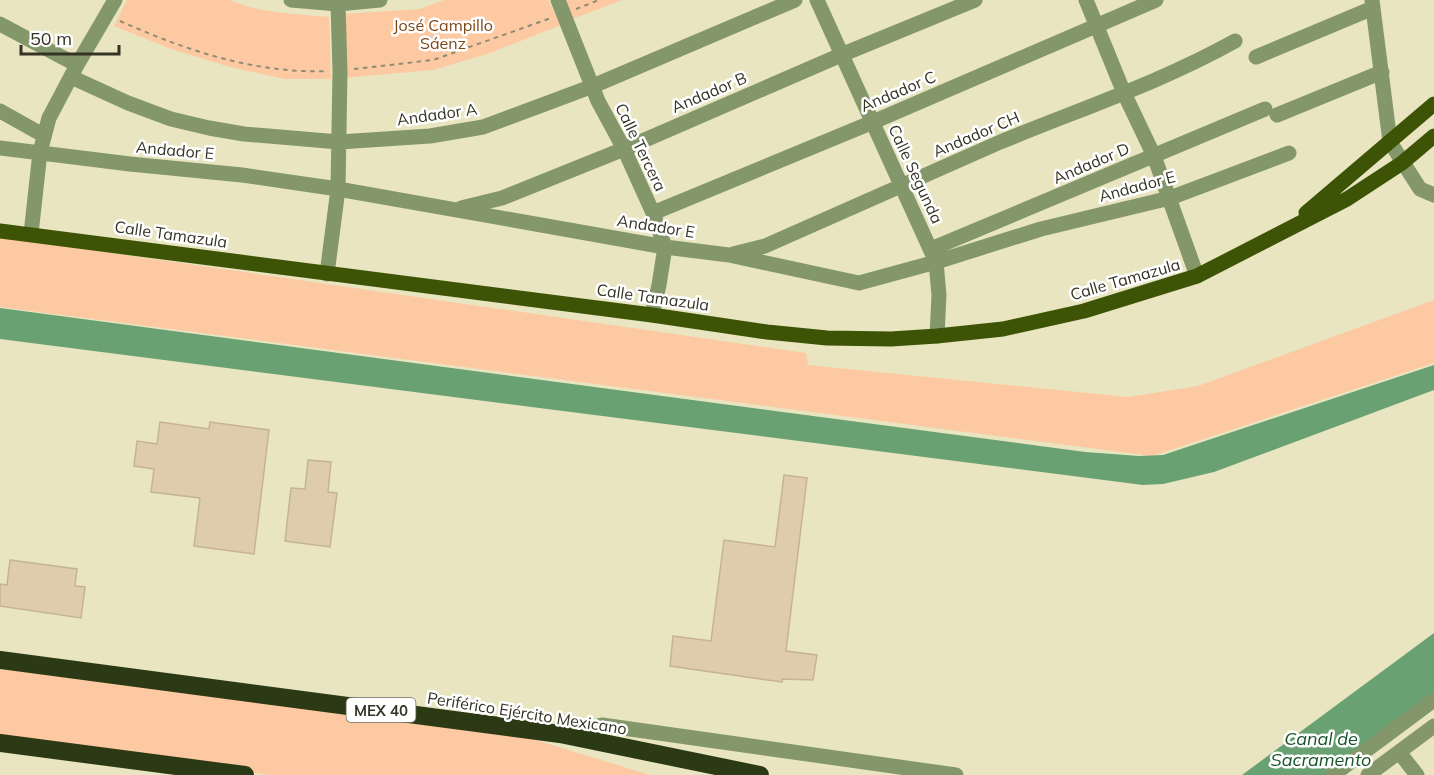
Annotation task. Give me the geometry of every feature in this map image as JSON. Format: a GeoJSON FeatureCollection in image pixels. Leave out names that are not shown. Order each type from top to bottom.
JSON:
{"type":"FeatureCollection","features":[{"type":"Feature","properties":{"kind":"highway","name":"Periférico Ejército Mexicano"},"geometry":{"type":"LineString","coordinates":[[0,660],[560,734],[760,775]]}},
{"type":"Feature","properties":{"kind":"highway"},"geometry":{"type":"LineString","coordinates":[[0,743],[245,775]]}},
{"type":"Feature","properties":{"kind":"main road"},"geometry":{"type":"LineString","coordinates":[[1285,231],[1434,104]]}},
{"type":"Feature","properties":{"kind":"main road"},"geometry":{"type":"LineString","coordinates":[[1285,231],[1347,199],[1402,164],[1434,136]]}},
{"type":"Feature","properties":{"kind":"main road","name":"Calle Tamazula"},"geometry":{"type":"LineString","coordinates":[[0,231],[652,315],[767,332],[827,338],[891,339],[1003,329],[1084,311],[1197,276],[1285,231]]}},
{"type":"Feature","properties":{"kind":"street"},"geometry":{"type":"LineString","coordinates":[[31,234],[40,152],[49,118],[115,0]]}},
{"type":"Feature","properties":{"kind":"street"},"geometry":{"type":"LineString","coordinates":[[291,0],[338,4],[380,0]]}},
{"type":"Feature","properties":{"kind":"street","name":"Calle Tercera"},"geometry":{"type":"LineString","coordinates":[[558,0],[598,101],[624,148],[653,213],[665,247],[652,315]]}},
{"type":"Feature","properties":{"kind":"street","name":"Andador A"},"geometry":{"type":"LineString","coordinates":[[0,24],[128,103],[180,121],[244,134],[339,142],[430,136],[483,127],[593,86],[795,0]]}},
{"type":"Feature","properties":{"kind":"street","name":"Calle Segunda"},"geometry":{"type":"LineString","coordinates":[[817,0],[934,256],[939,295],[937,336]]}},
{"type":"Feature","properties":{"kind":"street","name":"Andador B"},"geometry":{"type":"LineString","coordinates":[[455,210],[502,198],[975,0]]}},
{"type":"Feature","properties":{"kind":"street"},"geometry":{"type":"LineString","coordinates":[[1086,0],[1124,93],[1154,156],[1197,276]]}},
{"type":"Feature","properties":{"kind":"street","name":"Andador C"},"geometry":{"type":"LineString","coordinates":[[653,213],[873,122],[1156,0]]}},
{"type":"Feature","properties":{"kind":"street"},"geometry":{"type":"LineString","coordinates":[[327,274],[338,189],[338,4]]}},
{"type":"Feature","properties":{"kind":"street"},"geometry":{"type":"LineString","coordinates":[[1256,57],[1373,4],[1390,142],[1420,189],[1434,195]]}},
{"type":"Feature","properties":{"kind":"street","name":"Andador CH"},"geometry":{"type":"LineString","coordinates":[[729,255],[765,246],[998,143],[1124,93],[1211,55],[1235,41]]}},
{"type":"Feature","properties":{"kind":"street","name":"Andador D"},"geometry":{"type":"LineString","coordinates":[[934,256],[1033,206],[1154,156],[1382,72]]}},
{"type":"Feature","properties":{"kind":"street"},"geometry":{"type":"LineString","coordinates":[[0,111],[43,135]]}},
{"type":"Feature","properties":{"kind":"street","name":"Andador E"},"geometry":{"type":"LineString","coordinates":[[0,148],[242,175],[338,189],[665,247],[729,255],[859,283],[934,256],[1170,198],[1289,153]]}},
{"type":"Feature","properties":{"kind":"street"},"geometry":{"type":"LineString","coordinates":[[1033,206],[1041,229]]}},
{"type":"Feature","properties":{"kind":"street"},"geometry":{"type":"LineString","coordinates":[[1334,775],[1434,700]]}},
{"type":"Feature","properties":{"kind":"street"},"geometry":{"type":"LineString","coordinates":[[560,734],[602,725],[956,775]]}},
{"type":"Feature","properties":{"kind":"street"},"geometry":{"type":"LineString","coordinates":[[1368,775],[1434,726]]}},
{"type":"Feature","properties":{"kind":"street"},"geometry":{"type":"LineString","coordinates":[[1399,752],[1417,775]]}},
{"type":"Feature","properties":{"kind":"green space"},"geometry":{"type":"Polygon","coordinates":[[[127,0],[230,0],[253,8],[329,17],[331,79],[285,79],[230,67],[171,49],[114,26],[127,0]]]}},
{"type":"Feature","properties":{"kind":"green space","name":"José Campillo Sáenz"},"geometry":{"type":"Polygon","coordinates":[[[444,0],[548,0],[561,25],[490,53],[433,70],[343,78],[343,14],[420,9],[444,0]]]}},
{"type":"Feature","properties":{"kind":"green space"},"geometry":{"type":"Polygon","coordinates":[[[564,0],[622,0],[572,19],[564,0]]]}},
{"type":"Feature","properties":{"kind":"green space"},"geometry":{"type":"Polygon","coordinates":[[[0,237],[806,353],[808,365],[1128,397],[1198,386],[1434,300],[1434,363],[1152,456],[0,307],[0,237]]]}},
{"type":"Feature","properties":{"kind":"green space"},"geometry":{"type":"Polygon","coordinates":[[[0,664],[523,736],[650,775],[271,775],[0,741],[0,664]]]}},
{"type":"Feature","properties":{"kind":"water"},"geometry":{"type":"Polygon","coordinates":[[[0,308],[1085,452],[1139,456],[1163,455],[1434,365],[1434,390],[1214,472],[1163,484],[1143,485],[0,339],[0,308]]]}},
{"type":"Feature","properties":{"kind":"water","name":"Canal de Sacramento"},"geometry":{"type":"Polygon","coordinates":[[[1434,633],[1434,694],[1327,775],[1242,775],[1434,633]]]}},
{"type":"Feature","properties":{"kind":"building"},"geometry":{"type":"Polygon","coordinates":[[[160,422],[209,429],[210,422],[269,430],[254,554],[194,546],[200,498],[151,492],[154,469],[134,466],[137,441],[157,444],[160,422]]]}},
{"type":"Feature","properties":{"kind":"building"},"geometry":{"type":"Polygon","coordinates":[[[308,460],[331,462],[328,492],[337,493],[330,547],[285,541],[291,488],[305,489],[308,460]]]}},
{"type":"Feature","properties":{"kind":"building"},"geometry":{"type":"Polygon","coordinates":[[[784,475],[807,478],[786,651],[817,655],[813,680],[782,679],[782,682],[670,666],[673,636],[711,641],[724,540],[775,547],[784,475]]]}},
{"type":"Feature","properties":{"kind":"building"},"geometry":{"type":"Polygon","coordinates":[[[10,560],[77,569],[75,586],[85,587],[81,618],[0,606],[0,584],[7,585],[10,560]]]}}]}
